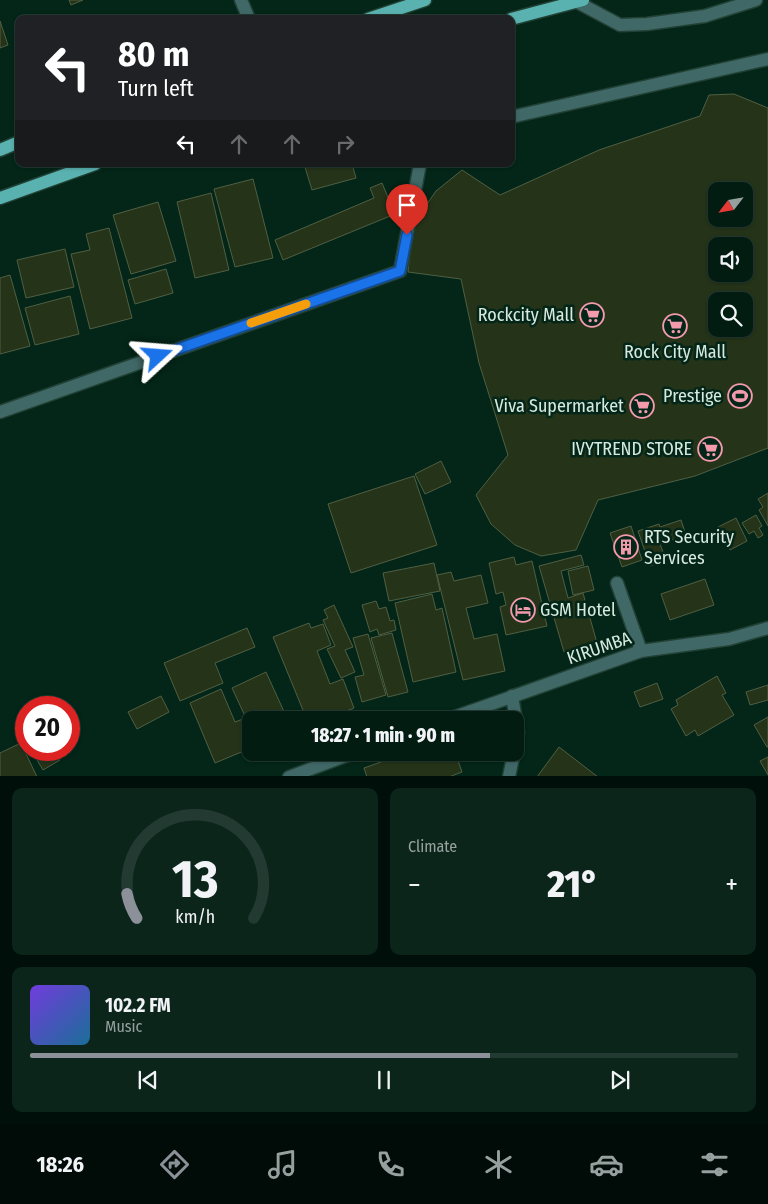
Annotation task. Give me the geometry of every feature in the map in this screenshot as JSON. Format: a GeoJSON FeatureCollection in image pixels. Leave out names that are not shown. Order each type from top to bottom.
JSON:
{"type":"FeatureCollection","features":[{"type":"Feature","properties":{"kind":"main road"},"geometry":{"type":"LineString","coordinates":[[380,15],[425,0]]}},
{"type":"Feature","properties":{"kind":"main road"},"geometry":{"type":"LineString","coordinates":[[515,18],[580,1]]}},
{"type":"Feature","properties":{"kind":"main road"},"geometry":{"type":"LineString","coordinates":[[0,150],[15,144]]}},
{"type":"Feature","properties":{"kind":"main road"},"geometry":{"type":"LineString","coordinates":[[0,198],[87,167]]}},
{"type":"Feature","properties":{"kind":"street"},"geometry":{"type":"LineString","coordinates":[[241,0],[247,15]]}},
{"type":"Feature","properties":{"kind":"street"},"geometry":{"type":"LineString","coordinates":[[580,1],[620,25],[647,24],[705,16],[756,0]]}},
{"type":"Feature","properties":{"kind":"street"},"geometry":{"type":"LineString","coordinates":[[515,116],[768,59]]}},
{"type":"Feature","properties":{"kind":"street"},"geometry":{"type":"LineString","coordinates":[[0,412],[400,271],[419,167]]}},
{"type":"Feature","properties":{"kind":"street"},"geometry":{"type":"LineString","coordinates":[[617,583],[641,651]]}},
{"type":"Feature","properties":{"kind":"street","name":"KIRUMBA"},"geometry":{"type":"LineString","coordinates":[[471,711],[641,651],[729,639],[768,628]]}},
{"type":"Feature","properties":{"kind":"street"},"geometry":{"type":"LineString","coordinates":[[512,696],[514,711]]}},
{"type":"Feature","properties":{"kind":"street"},"geometry":{"type":"LineString","coordinates":[[289,776],[331,761]]}},
{"type":"Feature","properties":{"kind":"street"},"geometry":{"type":"LineString","coordinates":[[509,776],[512,761]]}},
{"type":"Feature","properties":{"kind":"building"},"geometry":{"type":"Polygon","coordinates":[[[69,0],[83,0],[71,5],[69,0]]]}},
{"type":"Feature","properties":{"kind":"building"},"geometry":{"type":"Polygon","coordinates":[[[0,21],[8,45],[0,48],[0,21]]]}},
{"type":"Feature","properties":{"kind":"building","name":"Rockcity Mall"},"geometry":{"type":"Polygon","coordinates":[[[734,94],[768,108],[768,448],[695,476],[598,500],[576,550],[541,556],[515,545],[491,524],[476,495],[508,455],[479,363],[461,279],[408,272],[413,224],[436,191],[462,170],[500,195],[599,150],[700,116],[709,95],[734,94]]]}},
{"type":"Feature","properties":{"kind":"building"},"geometry":{"type":"Polygon","coordinates":[[[305,167],[353,167],[356,178],[312,190],[305,167]]]}},
{"type":"Feature","properties":{"kind":"building"},"geometry":{"type":"Polygon","coordinates":[[[253,179],[273,258],[235,267],[214,189],[253,179]]]}},
{"type":"Feature","properties":{"kind":"building"},"geometry":{"type":"Polygon","coordinates":[[[382,183],[395,214],[283,260],[275,240],[374,198],[370,188],[382,183]]]}},
{"type":"Feature","properties":{"kind":"building"},"geometry":{"type":"Polygon","coordinates":[[[211,193],[229,270],[195,278],[177,202],[211,193]]]}},
{"type":"Feature","properties":{"kind":"building"},"geometry":{"type":"Polygon","coordinates":[[[158,202],[176,261],[131,274],[113,215],[158,202]]]}},
{"type":"Feature","properties":{"kind":"building"},"geometry":{"type":"Polygon","coordinates":[[[109,228],[132,318],[90,329],[71,254],[90,250],[86,234],[109,228]]]}},
{"type":"Feature","properties":{"kind":"building"},"geometry":{"type":"Polygon","coordinates":[[[65,249],[74,287],[26,298],[17,260],[65,249]]]}},
{"type":"Feature","properties":{"kind":"building"},"geometry":{"type":"Polygon","coordinates":[[[166,269],[173,293],[135,304],[128,280],[166,269]]]}},
{"type":"Feature","properties":{"kind":"building"},"geometry":{"type":"Polygon","coordinates":[[[10,275],[30,346],[0,354],[0,278],[10,275]]]}},
{"type":"Feature","properties":{"kind":"building"},"geometry":{"type":"Polygon","coordinates":[[[70,296],[79,334],[35,345],[25,308],[70,296]]]}},
{"type":"Feature","properties":{"kind":"building"},"geometry":{"type":"Polygon","coordinates":[[[441,461],[451,482],[425,494],[415,474],[441,461]]]}},
{"type":"Feature","properties":{"kind":"building"},"geometry":{"type":"Polygon","coordinates":[[[414,476],[437,545],[351,573],[328,504],[414,476]]]}},
{"type":"Feature","properties":{"kind":"building"},"geometry":{"type":"Polygon","coordinates":[[[768,493],[768,526],[759,510],[763,507],[758,499],[768,493]]]}},
{"type":"Feature","properties":{"kind":"building"},"geometry":{"type":"Polygon","coordinates":[[[756,515],[762,526],[759,528],[763,535],[758,538],[754,531],[749,534],[742,523],[756,515]]]}},
{"type":"Feature","properties":{"kind":"building"},"geometry":{"type":"Polygon","coordinates":[[[736,518],[747,541],[730,550],[718,527],[736,518]]]}},
{"type":"Feature","properties":{"kind":"building"},"geometry":{"type":"Polygon","coordinates":[[[681,520],[686,535],[660,544],[666,560],[650,566],[638,531],[659,524],[660,527],[681,520]]]}},
{"type":"Feature","properties":{"kind":"building","name":"RTS Security Services"},"geometry":{"type":"Polygon","coordinates":[[[631,526],[642,560],[622,567],[610,533],[631,526]]]}},
{"type":"Feature","properties":{"kind":"building"},"geometry":{"type":"Polygon","coordinates":[[[581,555],[584,565],[561,571],[568,598],[583,593],[597,643],[564,652],[539,566],[581,555]]]}},
{"type":"Feature","properties":{"kind":"building"},"geometry":{"type":"Polygon","coordinates":[[[514,557],[516,565],[532,561],[547,626],[506,635],[500,607],[506,605],[503,592],[496,594],[489,563],[514,557]]]}},
{"type":"Feature","properties":{"kind":"building"},"geometry":{"type":"Polygon","coordinates":[[[434,563],[440,591],[389,601],[383,573],[434,563]]]}},
{"type":"Feature","properties":{"kind":"building"},"geometry":{"type":"Polygon","coordinates":[[[588,566],[594,590],[573,595],[568,571],[588,566]]]}},
{"type":"Feature","properties":{"kind":"building"},"geometry":{"type":"Polygon","coordinates":[[[451,572],[454,581],[481,575],[488,603],[466,608],[474,639],[497,634],[505,671],[463,680],[437,575],[451,572]]]}},
{"type":"Feature","properties":{"kind":"building"},"geometry":{"type":"Polygon","coordinates":[[[705,579],[714,605],[670,620],[661,594],[705,579]]]}},
{"type":"Feature","properties":{"kind":"building"},"geometry":{"type":"Polygon","coordinates":[[[432,594],[436,610],[442,608],[456,672],[413,682],[395,603],[432,594]]]}},
{"type":"Feature","properties":{"kind":"building"},"geometry":{"type":"Polygon","coordinates":[[[376,601],[379,609],[386,607],[390,621],[394,620],[396,630],[379,635],[377,629],[370,632],[362,605],[376,601]]]}},
{"type":"Feature","properties":{"kind":"building"},"geometry":{"type":"Polygon","coordinates":[[[334,605],[353,647],[345,650],[355,672],[341,678],[327,649],[335,646],[323,620],[328,618],[324,610],[334,605]]]}},
{"type":"Feature","properties":{"kind":"building"},"geometry":{"type":"Polygon","coordinates":[[[309,623],[311,628],[323,624],[331,645],[317,651],[330,684],[343,679],[354,708],[346,711],[303,711],[273,637],[309,623]]]}},
{"type":"Feature","properties":{"kind":"building"},"geometry":{"type":"Polygon","coordinates":[[[247,628],[255,647],[215,663],[223,683],[180,701],[164,663],[247,628]]]}},
{"type":"Feature","properties":{"kind":"building"},"geometry":{"type":"Polygon","coordinates":[[[392,633],[408,692],[388,697],[371,638],[392,633]]]}},
{"type":"Feature","properties":{"kind":"building"},"geometry":{"type":"Polygon","coordinates":[[[368,634],[386,695],[362,702],[355,677],[364,675],[353,638],[368,634]]]}},
{"type":"Feature","properties":{"kind":"building"},"geometry":{"type":"Polygon","coordinates":[[[266,672],[284,711],[243,711],[232,688],[266,672]]]}},
{"type":"Feature","properties":{"kind":"building"},"geometry":{"type":"Polygon","coordinates":[[[717,676],[726,693],[722,695],[734,715],[698,736],[695,730],[686,736],[671,709],[678,705],[676,700],[717,676]]]}},
{"type":"Feature","properties":{"kind":"building"},"geometry":{"type":"Polygon","coordinates":[[[657,683],[663,699],[640,707],[634,692],[657,683]]]}},
{"type":"Feature","properties":{"kind":"building"},"geometry":{"type":"Polygon","coordinates":[[[768,685],[768,700],[750,705],[746,692],[768,685]]]}},
{"type":"Feature","properties":{"kind":"building"},"geometry":{"type":"Polygon","coordinates":[[[221,689],[235,722],[242,719],[242,752],[215,763],[190,703],[221,689]]]}},
{"type":"Feature","properties":{"kind":"building"},"geometry":{"type":"Polygon","coordinates":[[[161,696],[169,712],[137,729],[128,712],[161,696]]]}},
{"type":"Feature","properties":{"kind":"building"},"geometry":{"type":"Polygon","coordinates":[[[768,717],[768,747],[767,747],[754,725],[768,717]]]}},
{"type":"Feature","properties":{"kind":"building"},"geometry":{"type":"Polygon","coordinates":[[[15,746],[15,761],[29,761],[37,776],[0,776],[0,753],[15,746]]]}},
{"type":"Feature","properties":{"kind":"building"},"geometry":{"type":"Polygon","coordinates":[[[559,747],[597,776],[538,776],[559,747]]]}},
{"type":"Feature","properties":{"kind":"building"},"geometry":{"type":"Polygon","coordinates":[[[768,757],[768,775],[760,761],[768,757]]]}},
{"type":"Feature","properties":{"kind":"building"},"geometry":{"type":"Polygon","coordinates":[[[38,761],[58,761],[43,770],[38,761]]]}},
{"type":"Feature","properties":{"kind":"building"},"geometry":{"type":"Polygon","coordinates":[[[384,761],[458,761],[462,772],[452,776],[367,776],[364,768],[384,761]]]}},
{"type":"Feature","properties":{"kind":"slow traffic"},"geometry":{"type":"LineString","coordinates":[[251,323],[306,304]]}},
{"type":"Feature","properties":{"kind":"place","name":"Rockcity Mall"},"geometry":{"type":"Point","coordinates":[592,315]}},
{"type":"Feature","properties":{"kind":"place","name":"Rock City Mall"},"geometry":{"type":"Point","coordinates":[675,326]}},
{"type":"Feature","properties":{"kind":"place","name":"Prestige"},"geometry":{"type":"Point","coordinates":[740,396]}},
{"type":"Feature","properties":{"kind":"place","name":"Viva Supermarket"},"geometry":{"type":"Point","coordinates":[642,406]}},
{"type":"Feature","properties":{"kind":"place","name":"IVYTREND STORE"},"geometry":{"type":"Point","coordinates":[710,449]}},
{"type":"Feature","properties":{"kind":"place","name":"RTS Security Services"},"geometry":{"type":"Point","coordinates":[626,547]}},
{"type":"Feature","properties":{"kind":"place","name":"GSM Hotel"},"geometry":{"type":"Point","coordinates":[523,610]}},
{"type":"Feature","properties":{"kind":"route"},"geometry":{"type":"LineString","coordinates":[[158,356],[400,271],[407,235]]}}]}
